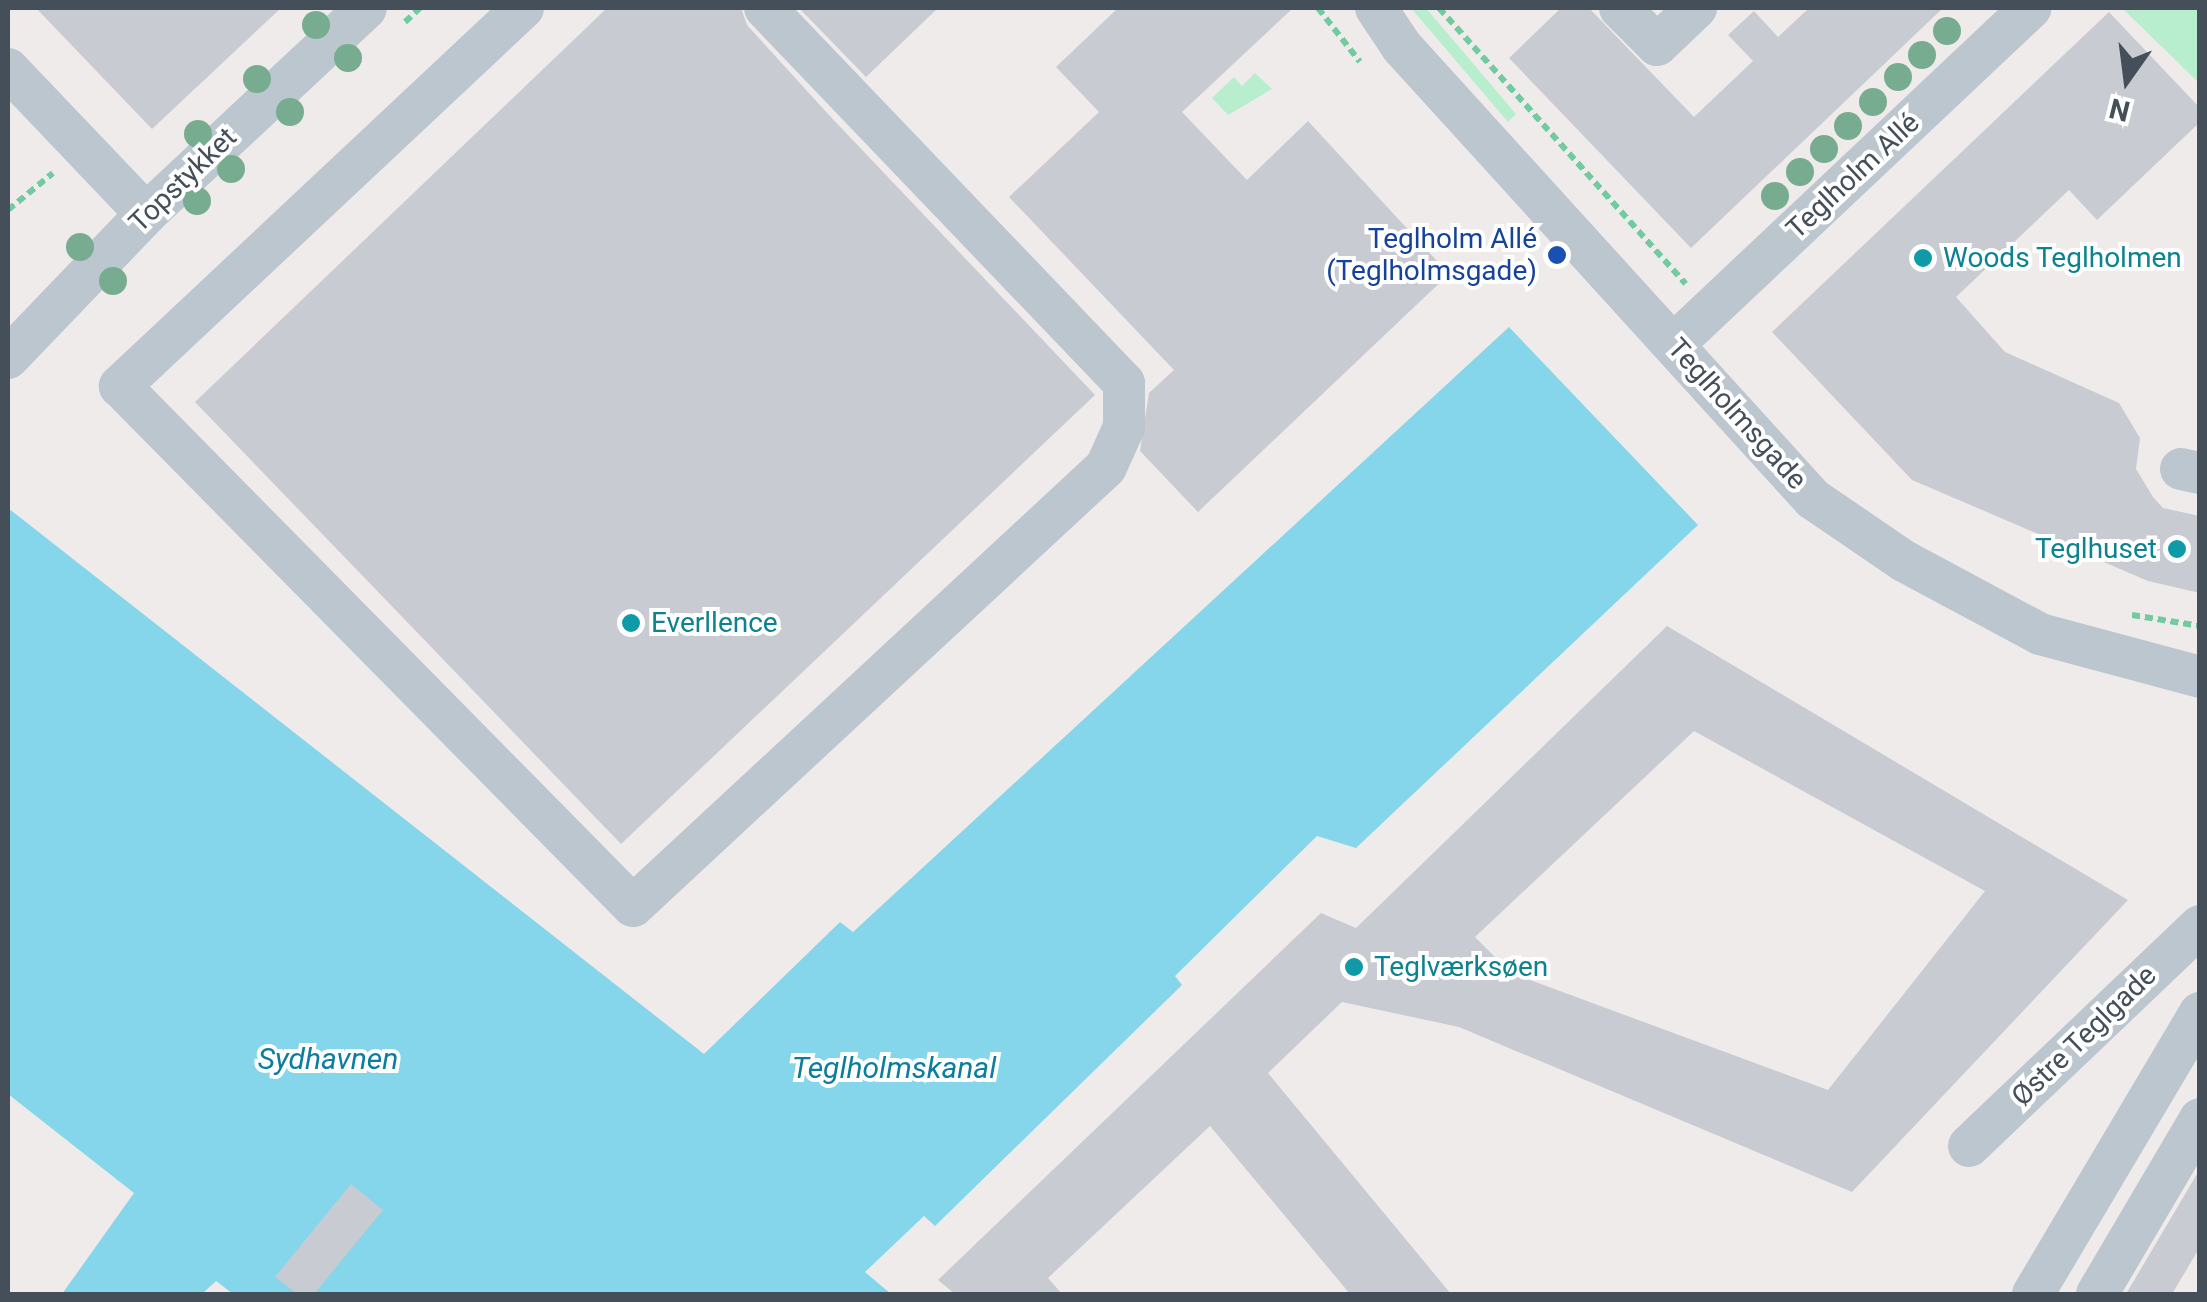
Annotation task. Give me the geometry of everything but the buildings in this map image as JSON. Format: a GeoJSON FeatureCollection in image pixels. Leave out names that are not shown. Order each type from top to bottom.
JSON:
{"type":"FeatureCollection","features":[{"type":"Feature","properties":{"kind":"street","name":"Topstykket"},"geometry":{"type":"LineString","coordinates":[[8,358],[146,214],[366,8]]}},
{"type":"Feature","properties":{"kind":"street"},"geometry":{"type":"LineString","coordinates":[[523,8],[120,386],[633,906],[1106,467],[1124,427],[1124,383],[765,8]]}},
{"type":"Feature","properties":{"kind":"street","name":"Teglholmsgade"},"geometry":{"type":"LineString","coordinates":[[1376,8],[1402,47],[1813,499],[1904,562],[2040,634],[2200,678]]}},
{"type":"Feature","properties":{"kind":"street"},"geometry":{"type":"LineString","coordinates":[[1620,8],[1657,45],[1696,8]]}},
{"type":"Feature","properties":{"kind":"street","name":"Teglholm Allé"},"geometry":{"type":"LineString","coordinates":[[1674,344],[2002,17]]}},
{"type":"Feature","properties":{"kind":"street"},"geometry":{"type":"LineString","coordinates":[[8,69],[146,214]]}},
{"type":"Feature","properties":{"kind":"street","name":"Østre Teglgade"},"geometry":{"type":"LineString","coordinates":[[1969,1146],[2200,926]]}},
{"type":"Feature","properties":{"kind":"street"},"geometry":{"type":"LineString","coordinates":[[2033,1294],[2200,1014]]}},
{"type":"Feature","properties":{"kind":"street"},"geometry":{"type":"LineString","coordinates":[[2097,1294],[2200,1119]]}},
{"type":"Feature","properties":{"kind":"path"},"geometry":{"type":"LineString","coordinates":[[1439,8],[1710,310]]}},
{"type":"Feature","properties":{"kind":"path"},"geometry":{"type":"LineString","coordinates":[[8,210],[61,165]]}},
{"type":"Feature","properties":{"kind":"green space"},"geometry":{"type":"Polygon","coordinates":[[[1411,8],[1426,8],[1516,114],[1508,122],[1411,8]]]}},
{"type":"Feature","properties":{"kind":"green space"},"geometry":{"type":"Polygon","coordinates":[[[2122,8],[2199,8],[2199,83],[2122,8]]]}},
{"type":"Feature","properties":{"kind":"green space"},"geometry":{"type":"Polygon","coordinates":[[[1255,73],[1272,89],[1228,115],[1212,98],[1234,77],[1242,86],[1255,73]]]}},
{"type":"Feature","properties":{"kind":"water","name":"Sydhavnen"},"geometry":{"type":"Polygon","coordinates":[[[1509,327],[1698,525],[1356,848],[1317,836],[1175,976],[1182,985],[935,1226],[924,1216],[865,1272],[891,1294],[233,1294],[216,1281],[202,1294],[62,1294],[134,1193],[8,1094],[8,508],[704,1054],[840,922],[853,932],[1509,327]]]}},
{"type":"Feature","properties":{"kind":"place","name":"Teglholm Allé (Teglholmsgade)"},"geometry":{"type":"Point","coordinates":[1557,255]}},
{"type":"Feature","properties":{"kind":"place","name":"Woods Teglholmen"},"geometry":{"type":"Point","coordinates":[1923,258]}},
{"type":"Feature","properties":{"kind":"place","name":"Teglhuset"},"geometry":{"type":"Point","coordinates":[2177,549]}},
{"type":"Feature","properties":{"kind":"place","name":"Everllence"},"geometry":{"type":"Point","coordinates":[631,623]}},
{"type":"Feature","properties":{"kind":"place","name":"Teglværksøen"},"geometry":{"type":"Point","coordinates":[1354,967]}},
{"type":"Feature","properties":{"kind":"water label","name":"Teglholmskanal"},"geometry":{"type":"Point","coordinates":[894,1068]}}]}
